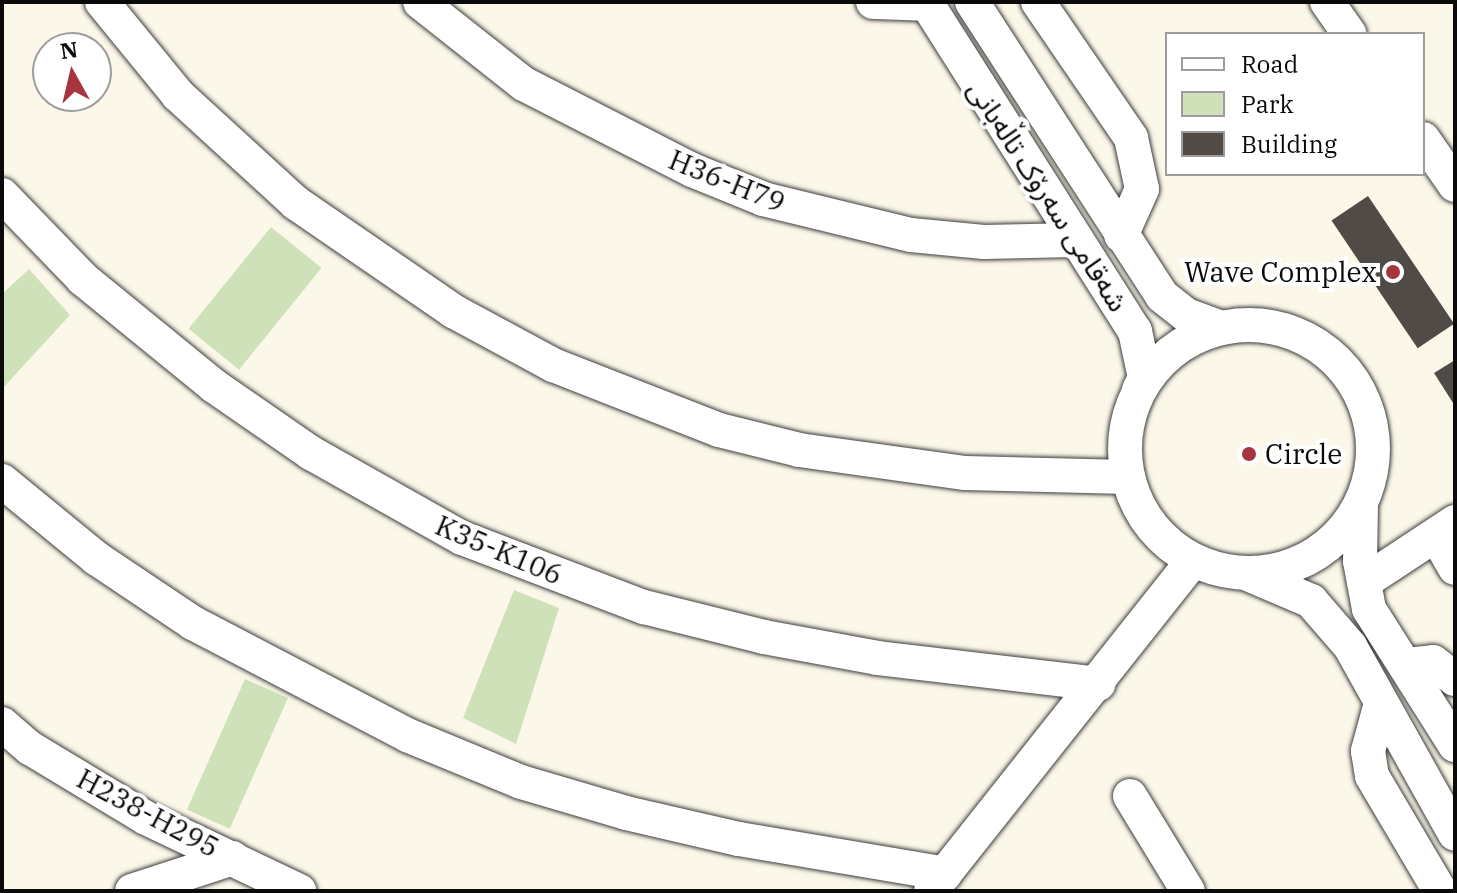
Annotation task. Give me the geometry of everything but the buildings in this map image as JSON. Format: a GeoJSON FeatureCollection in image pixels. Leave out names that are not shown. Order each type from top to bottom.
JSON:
{"type":"FeatureCollection","features":[{"type":"Feature","properties":{"kind":"street"},"geometry":{"type":"LineString","coordinates":[[102,2],[178,95],[296,203],[453,311],[553,365],[719,430],[799,450],[965,473],[1128,477]]}},
{"type":"Feature","properties":{"kind":"street","name":"H36-H79"},"geometry":{"type":"LineString","coordinates":[[420,2],[524,84],[677,163],[763,199],[911,235],[984,242],[1076,240]]}},
{"type":"Feature","properties":{"kind":"street"},"geometry":{"type":"LineString","coordinates":[[873,2],[927,3]]}},
{"type":"Feature","properties":{"kind":"street","name":"شەقامی سەرۆک تاڵەبانی"},"geometry":{"type":"LineString","coordinates":[[972,2],[1121,236],[1173,306],[1221,328]]}},
{"type":"Feature","properties":{"kind":"street"},"geometry":{"type":"LineString","coordinates":[[1038,2],[1131,138],[1142,189],[1121,236]]}},
{"type":"Feature","properties":{"kind":"street"},"geometry":{"type":"LineString","coordinates":[[1327,2],[1348,32]]}},
{"type":"Feature","properties":{"kind":"street","name":"شەقامی سەرۆک تاڵەبانی"},"geometry":{"type":"LineString","coordinates":[[927,3],[1135,331],[1145,378],[1136,396]]}},
{"type":"Feature","properties":{"kind":"street"},"geometry":{"type":"LineString","coordinates":[[1425,142],[1455,185]]}},
{"type":"Feature","properties":{"kind":"street","name":"K35-K106"},"geometry":{"type":"LineString","coordinates":[[2,195],[83,279],[214,386],[311,453],[462,538],[644,607],[764,637],[878,658],[1098,684]]}},
{"type":"Feature","properties":{"kind":"street"},"geometry":{"type":"LineString","coordinates":[[1247,573],[1293,565],[1314,555],[1349,524],[1369,482],[1373,436],[1360,391],[1347,371],[1311,341],[1290,331],[1267,326],[1221,328],[1170,352],[1136,396],[1124,442],[1128,477],[1155,531],[1193,560],[1247,573],[1311,601],[1350,646],[1455,834]]}},
{"type":"Feature","properties":{"kind":"street"},"geometry":{"type":"LineString","coordinates":[[2,481],[96,558],[193,623],[407,735],[521,782],[626,813],[938,882],[1098,684],[1193,560]]}},
{"type":"Feature","properties":{"kind":"street"},"geometry":{"type":"LineString","coordinates":[[1361,504],[1364,582],[1369,609],[1455,745]]}},
{"type":"Feature","properties":{"kind":"street"},"geometry":{"type":"LineString","coordinates":[[1364,582],[1445,529],[1455,568]]}},
{"type":"Feature","properties":{"kind":"street"},"geometry":{"type":"LineString","coordinates":[[1406,665],[1433,662],[1455,679]]}},
{"type":"Feature","properties":{"kind":"street"},"geometry":{"type":"LineString","coordinates":[[1381,703],[1368,751],[1372,776],[1440,891]]}},
{"type":"Feature","properties":{"kind":"street","name":"H238-H295"},"geometry":{"type":"LineString","coordinates":[[2,724],[30,748],[146,818],[299,891]]}},
{"type":"Feature","properties":{"kind":"street"},"geometry":{"type":"LineString","coordinates":[[1130,796],[1188,891]]}},
{"type":"Feature","properties":{"kind":"street"},"geometry":{"type":"LineString","coordinates":[[132,891],[233,858]]}},
{"type":"Feature","properties":{"kind":"green space"},"geometry":{"type":"Polygon","coordinates":[[[271,227],[322,268],[239,370],[189,329],[271,227]]]}},
{"type":"Feature","properties":{"kind":"green space"},"geometry":{"type":"Polygon","coordinates":[[[29,269],[70,315],[2,389],[2,294],[29,269]]]}},
{"type":"Feature","properties":{"kind":"green space"},"geometry":{"type":"Polygon","coordinates":[[[514,590],[559,608],[516,744],[463,718],[514,590]]]}},
{"type":"Feature","properties":{"kind":"green space"},"geometry":{"type":"Polygon","coordinates":[[[245,679],[288,698],[230,829],[187,810],[245,679]]]}},
{"type":"Feature","properties":{"kind":"place","name":"Wave Complex"},"geometry":{"type":"Point","coordinates":[1393,272]}},
{"type":"Feature","properties":{"kind":"place","name":"Circle"},"geometry":{"type":"Point","coordinates":[1249,454]}}]}
